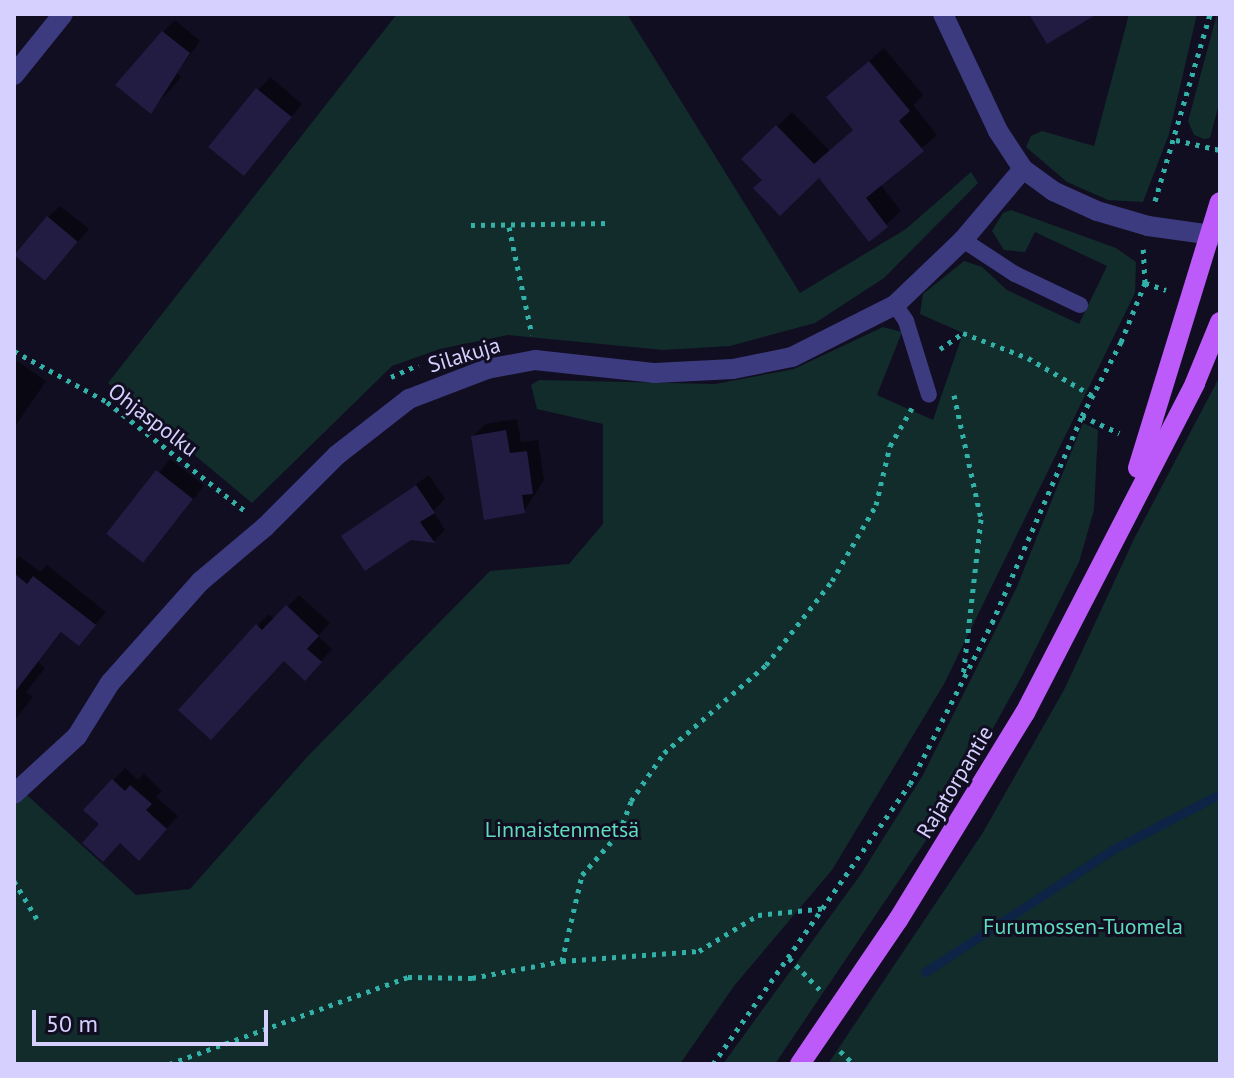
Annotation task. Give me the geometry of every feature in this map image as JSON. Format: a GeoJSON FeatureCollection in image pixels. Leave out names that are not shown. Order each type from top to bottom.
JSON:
{"type":"FeatureCollection","features":[{"type":"Feature","properties":{"kind":"main road","name":"Rajatorpantie"},"geometry":{"type":"LineString","coordinates":[[1125,510],[1216,236],[1220,202]]}},
{"type":"Feature","properties":{"kind":"main road","name":"Rajatorpantie"},"geometry":{"type":"LineString","coordinates":[[800,1064],[954,832],[1025,713],[1125,510],[1195,383],[1220,322]]}},
{"type":"Feature","properties":{"kind":"street"},"geometry":{"type":"LineString","coordinates":[[14,75],[63,14]]}},
{"type":"Feature","properties":{"kind":"street"},"geometry":{"type":"LineString","coordinates":[[943,14],[998,131],[1023,169],[1053,191],[1148,226],[1216,236]]}},
{"type":"Feature","properties":{"kind":"street","name":"Silakuja"},"geometry":{"type":"LineString","coordinates":[[14,794],[77,736],[110,683],[201,581],[265,527],[337,455],[409,399],[448,383],[535,360],[655,373],[733,369],[792,357],[895,305],[963,240],[1023,169]]}},
{"type":"Feature","properties":{"kind":"lane"},"geometry":{"type":"LineString","coordinates":[[963,240],[1015,274],[1080,305]]}},
{"type":"Feature","properties":{"kind":"lane"},"geometry":{"type":"LineString","coordinates":[[895,305],[906,321],[929,395]]}},
{"type":"Feature","properties":{"kind":"path"},"geometry":{"type":"LineString","coordinates":[[713,1064],[828,908],[910,784],[963,681],[1145,283],[1142,255],[1148,226],[1176,140],[1210,14]]}},
{"type":"Feature","properties":{"kind":"path"},"geometry":{"type":"LineString","coordinates":[[1176,140],[1220,150]]}},
{"type":"Feature","properties":{"kind":"path"},"geometry":{"type":"LineString","coordinates":[[471,225],[509,227],[610,223]]}},
{"type":"Feature","properties":{"kind":"path"},"geometry":{"type":"LineString","coordinates":[[509,227],[533,341]]}},
{"type":"Feature","properties":{"kind":"path"},"geometry":{"type":"LineString","coordinates":[[919,363],[963,333],[1028,358],[1093,396]]}},
{"type":"Feature","properties":{"kind":"path","name":"Ohjaspolku"},"geometry":{"type":"LineString","coordinates":[[14,351],[107,402],[265,527]]}},
{"type":"Feature","properties":{"kind":"path"},"geometry":{"type":"LineString","coordinates":[[953,390],[981,519],[963,681]]}},
{"type":"Feature","properties":{"kind":"path"},"geometry":{"type":"LineString","coordinates":[[562,961],[582,875],[619,833],[631,801],[664,753],[766,665],[832,581],[876,505],[897,434],[910,409],[929,395]]}},
{"type":"Feature","properties":{"kind":"path"},"geometry":{"type":"LineString","coordinates":[[1082,416],[1119,433]]}},
{"type":"Feature","properties":{"kind":"path"},"geometry":{"type":"LineString","coordinates":[[14,881],[37,919]]}},
{"type":"Feature","properties":{"kind":"path"},"geometry":{"type":"LineString","coordinates":[[169,1064],[408,977],[472,978],[562,961],[699,951],[758,915],[828,908]]}},
{"type":"Feature","properties":{"kind":"path"},"geometry":{"type":"LineString","coordinates":[[789,958],[838,1008]]}},
{"type":"Feature","properties":{"kind":"green space"},"geometry":{"type":"Polygon","coordinates":[[[397,14],[627,14],[800,293],[906,229],[971,172],[978,183],[884,278],[815,323],[730,346],[663,350],[508,335],[440,349],[392,366],[252,503],[108,383],[397,14]]]}},
{"type":"Feature","properties":{"kind":"green space"},"geometry":{"type":"Polygon","coordinates":[[[1129,14],[1197,14],[1169,134],[1143,202],[1108,200],[1067,182],[1026,147],[1031,136],[1042,131],[1094,146],[1129,14]]]}},
{"type":"Feature","properties":{"kind":"green space"},"geometry":{"type":"Polygon","coordinates":[[[1217,14],[1220,100],[1210,138],[1204,139],[1194,135],[1188,121],[1217,14]]]}},
{"type":"Feature","properties":{"kind":"green space","name":"Linnaistenmetsä"},"geometry":{"type":"Polygon","coordinates":[[[1011,210],[1116,248],[1136,262],[1135,293],[944,684],[832,870],[734,986],[680,1064],[14,1064],[14,806],[27,795],[136,895],[190,889],[308,756],[490,571],[569,564],[603,524],[603,424],[537,409],[531,385],[539,380],[715,384],[794,369],[883,327],[902,332],[877,395],[933,420],[963,333],[920,314],[923,294],[964,261],[982,267],[1007,290],[1079,324],[1107,266],[1035,232],[1025,252],[1004,250],[992,231],[1003,213],[1011,210]]]}},
{"type":"Feature","properties":{"kind":"green space","name":"Furumossen-Tuomela"},"geometry":{"type":"Polygon","coordinates":[[[1220,376],[1220,1064],[828,1064],[982,834],[1064,690],[1134,539],[1220,376]]]}},
{"type":"Feature","properties":{"kind":"green space"},"geometry":{"type":"Polygon","coordinates":[[[1083,423],[1098,430],[1094,510],[1079,562],[1023,674],[954,799],[775,1064],[723,1064],[861,874],[923,775],[1016,589],[1083,423]]]}},
{"type":"Feature","properties":{"kind":"building"},"geometry":{"type":"Polygon","coordinates":[[[1029,14],[1097,14],[1047,44],[1029,14]]]}},
{"type":"Feature","properties":{"kind":"building"},"geometry":{"type":"Polygon","coordinates":[[[162,31],[190,53],[151,114],[115,85],[162,31]]]}},
{"type":"Feature","properties":{"kind":"building"},"geometry":{"type":"Polygon","coordinates":[[[869,61],[910,111],[899,121],[924,151],[866,198],[888,227],[869,242],[819,178],[780,216],[753,188],[762,180],[741,159],[776,125],[814,164],[853,130],[826,97],[869,61]]]}},
{"type":"Feature","properties":{"kind":"building"},"geometry":{"type":"Polygon","coordinates":[[[256,88],[292,117],[244,176],[208,147],[256,88]]]}},
{"type":"Feature","properties":{"kind":"building"},"geometry":{"type":"Polygon","coordinates":[[[47,216],[78,242],[45,281],[14,255],[47,216]]]}},
{"type":"Feature","properties":{"kind":"building"},"geometry":{"type":"Polygon","coordinates":[[[506,430],[510,453],[527,451],[533,494],[522,495],[525,513],[484,520],[471,436],[506,430]]]}},
{"type":"Feature","properties":{"kind":"building"},"geometry":{"type":"Polygon","coordinates":[[[156,470],[193,499],[143,563],[106,534],[156,470]]]}},
{"type":"Feature","properties":{"kind":"building"},"geometry":{"type":"Polygon","coordinates":[[[416,485],[435,513],[420,522],[435,543],[411,540],[365,571],[341,536],[416,485]]]}},
{"type":"Feature","properties":{"kind":"building"},"geometry":{"type":"Polygon","coordinates":[[[14,573],[27,584],[33,576],[96,625],[79,646],[61,632],[14,693],[14,573]]]}},
{"type":"Feature","properties":{"kind":"building"},"geometry":{"type":"Polygon","coordinates":[[[286,605],[319,636],[307,649],[322,662],[305,681],[284,661],[211,740],[178,710],[256,624],[262,630],[286,605]]]}},
{"type":"Feature","properties":{"kind":"building"},"geometry":{"type":"Polygon","coordinates":[[[112,779],[125,791],[130,785],[152,804],[146,810],[167,829],[139,861],[120,843],[103,862],[82,843],[99,824],[83,810],[112,779]]]}},
{"type":"Feature","properties":{"kind":"waterway"},"geometry":{"type":"LineString","coordinates":[[925,972],[1112,850],[1220,794]]}}]}
